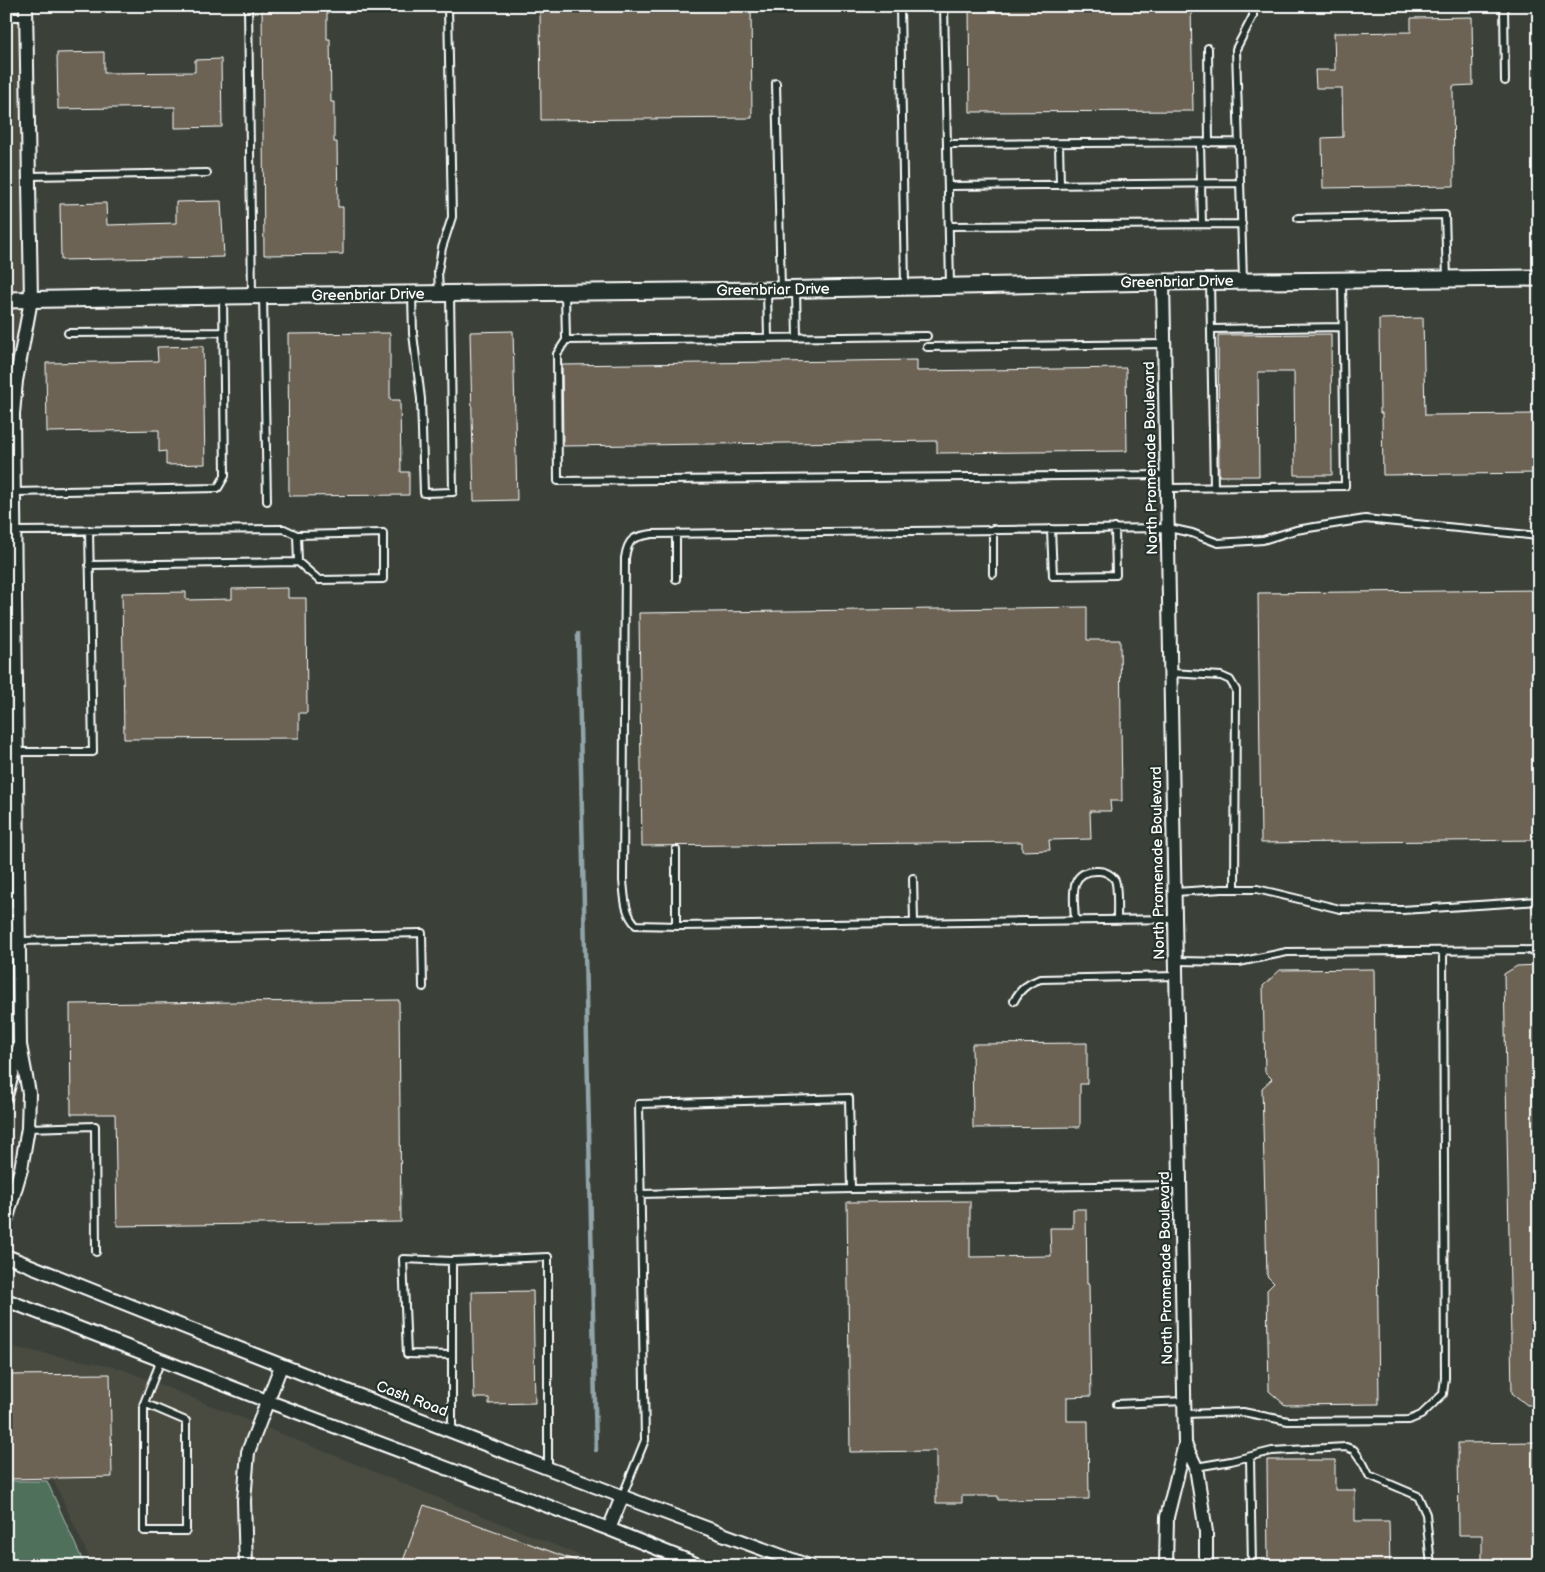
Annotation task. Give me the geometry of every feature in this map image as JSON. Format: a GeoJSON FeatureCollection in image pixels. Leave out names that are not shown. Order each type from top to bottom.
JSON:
{"type":"FeatureCollection","features":[{"type":"Feature","properties":{"kind":"street"},"geometry":{"type":"LineString","coordinates":[[6,1221],[22,1169],[28,1128],[29,1093],[20,1045],[19,941],[12,911],[12,845],[17,752],[14,492],[10,457],[15,390],[31,300],[26,12]]}},
{"type":"Feature","properties":{"kind":"street","name":"Greenbriar Drive"},"geometry":{"type":"LineString","coordinates":[[6,300],[1539,278]]}},
{"type":"Feature","properties":{"kind":"street","name":"North Promenade Boulevard"},"geometry":{"type":"LineString","coordinates":[[1164,282],[1185,1444]]}},
{"type":"Feature","properties":{"kind":"street"},"geometry":{"type":"LineString","coordinates":[[6,1096],[20,1045]]}},
{"type":"Feature","properties":{"kind":"street","name":"Cash Road"},"geometry":{"type":"LineString","coordinates":[[6,1256],[281,1366],[548,1469],[809,1566]]}},
{"type":"Feature","properties":{"kind":"street"},"geometry":{"type":"LineString","coordinates":[[6,1300],[267,1401],[609,1529],[701,1566]]}},
{"type":"Feature","properties":{"kind":"street"},"geometry":{"type":"LineString","coordinates":[[246,1566],[244,1501],[248,1452],[281,1366]]}},
{"type":"Feature","properties":{"kind":"street"},"geometry":{"type":"LineString","coordinates":[[1185,1444],[1196,1467],[1206,1532],[1206,1566]]}},
{"type":"Feature","properties":{"kind":"street"},"geometry":{"type":"LineString","coordinates":[[1166,1566],[1167,1516],[1185,1444]]}},
{"type":"Feature","properties":{"kind":"street"},"geometry":{"type":"LineString","coordinates":[[609,1529],[622,1497]]}},
{"type":"Feature","properties":{"kind":"lane"},"geometry":{"type":"LineString","coordinates":[[248,6],[257,296],[267,501]]}},
{"type":"Feature","properties":{"kind":"lane"},"geometry":{"type":"LineString","coordinates":[[412,295],[413,334],[421,399],[424,493],[453,492],[444,294],[438,271],[442,248],[452,217],[448,6]]}},
{"type":"Feature","properties":{"kind":"lane"},"geometry":{"type":"LineString","coordinates":[[900,6],[905,288]]}},
{"type":"Feature","properties":{"kind":"lane"},"geometry":{"type":"LineString","coordinates":[[944,6],[950,286]]}},
{"type":"Feature","properties":{"kind":"lane"},"geometry":{"type":"LineString","coordinates":[[1243,282],[1236,49],[1253,16],[1253,6]]}},
{"type":"Feature","properties":{"kind":"lane"},"geometry":{"type":"LineString","coordinates":[[1504,6],[1505,81]]}},
{"type":"Feature","properties":{"kind":"lane"},"geometry":{"type":"LineString","coordinates":[[6,17],[26,12]]}},
{"type":"Feature","properties":{"kind":"lane"},"geometry":{"type":"LineString","coordinates":[[1208,48],[1209,143]]}},
{"type":"Feature","properties":{"kind":"lane"},"geometry":{"type":"LineString","coordinates":[[768,338],[781,290],[776,83]]}},
{"type":"Feature","properties":{"kind":"lane"},"geometry":{"type":"LineString","coordinates":[[947,144],[1239,142]]}},
{"type":"Feature","properties":{"kind":"lane"},"geometry":{"type":"LineString","coordinates":[[1200,143],[1202,224]]}},
{"type":"Feature","properties":{"kind":"lane"},"geometry":{"type":"LineString","coordinates":[[1059,144],[1060,185]]}},
{"type":"Feature","properties":{"kind":"lane"},"geometry":{"type":"LineString","coordinates":[[29,176],[207,173]]}},
{"type":"Feature","properties":{"kind":"lane"},"geometry":{"type":"LineString","coordinates":[[948,186],[1240,183]]}},
{"type":"Feature","properties":{"kind":"lane"},"geometry":{"type":"LineString","coordinates":[[1298,218],[1445,216],[1447,279]]}},
{"type":"Feature","properties":{"kind":"lane"},"geometry":{"type":"LineString","coordinates":[[949,226],[1242,224]]}},
{"type":"Feature","properties":{"kind":"lane"},"geometry":{"type":"LineString","coordinates":[[565,293],[566,340],[557,354],[558,481],[1168,482],[1214,487],[1345,486],[1342,281]]}},
{"type":"Feature","properties":{"kind":"lane"},"geometry":{"type":"LineString","coordinates":[[1210,282],[1214,487]]}},
{"type":"Feature","properties":{"kind":"lane"},"geometry":{"type":"LineString","coordinates":[[781,290],[797,338]]}},
{"type":"Feature","properties":{"kind":"lane"},"geometry":{"type":"LineString","coordinates":[[14,492],[218,488],[225,476],[223,296]]}},
{"type":"Feature","properties":{"kind":"lane"},"geometry":{"type":"LineString","coordinates":[[1211,329],[1342,327]]}},
{"type":"Feature","properties":{"kind":"lane"},"geometry":{"type":"LineString","coordinates":[[68,333],[223,332]]}},
{"type":"Feature","properties":{"kind":"lane"},"geometry":{"type":"LineString","coordinates":[[566,340],[927,336]]}},
{"type":"Feature","properties":{"kind":"lane"},"geometry":{"type":"LineString","coordinates":[[928,347],[1165,344]]}},
{"type":"Feature","properties":{"kind":"lane"},"geometry":{"type":"LineString","coordinates":[[1176,918],[676,926],[636,925],[626,909],[623,881],[623,709],[625,558],[627,546],[636,537],[652,534],[1115,528],[1168,528],[1192,533],[1218,542],[1262,540],[1296,530],[1365,519],[1539,536]]}},
{"type":"Feature","properties":{"kind":"lane"},"geometry":{"type":"LineString","coordinates":[[1051,529],[1053,576],[1062,576],[1116,575],[1115,528]]}},
{"type":"Feature","properties":{"kind":"lane"},"geometry":{"type":"LineString","coordinates":[[14,531],[284,529],[297,535],[383,534],[383,579],[319,580],[298,562],[89,566]]}},
{"type":"Feature","properties":{"kind":"lane"},"geometry":{"type":"LineString","coordinates":[[993,529],[993,574]]}},
{"type":"Feature","properties":{"kind":"lane"},"geometry":{"type":"LineString","coordinates":[[17,752],[93,752],[89,530]]}},
{"type":"Feature","properties":{"kind":"lane"},"geometry":{"type":"LineString","coordinates":[[676,534],[676,579]]}},
{"type":"Feature","properties":{"kind":"lane"},"geometry":{"type":"LineString","coordinates":[[297,535],[298,562]]}},
{"type":"Feature","properties":{"kind":"lane"},"geometry":{"type":"LineString","coordinates":[[1171,673],[1221,676],[1230,680],[1236,690],[1235,889]]}},
{"type":"Feature","properties":{"kind":"lane"},"geometry":{"type":"LineString","coordinates":[[676,850],[676,926]]}},
{"type":"Feature","properties":{"kind":"lane"},"geometry":{"type":"LineString","coordinates":[[1074,920],[1074,889],[1076,880],[1080,874],[1096,870],[1110,875],[1115,881],[1117,920]]}},
{"type":"Feature","properties":{"kind":"lane"},"geometry":{"type":"LineString","coordinates":[[913,878],[914,922]]}},
{"type":"Feature","properties":{"kind":"lane"},"geometry":{"type":"LineString","coordinates":[[1175,892],[1258,889],[1340,909],[1402,910],[1539,901]]}},
{"type":"Feature","properties":{"kind":"lane"},"geometry":{"type":"LineString","coordinates":[[19,941],[422,933],[423,987]]}},
{"type":"Feature","properties":{"kind":"lane"},"geometry":{"type":"LineString","coordinates":[[1176,961],[1238,962],[1287,952],[1539,950]]}},
{"type":"Feature","properties":{"kind":"lane"},"geometry":{"type":"LineString","coordinates":[[1185,1414],[1243,1412],[1288,1421],[1408,1420],[1421,1416],[1443,1394],[1446,1378],[1443,951]]}},
{"type":"Feature","properties":{"kind":"lane"},"geometry":{"type":"LineString","coordinates":[[1014,1001],[1018,993],[1029,983],[1041,979],[1177,976]]}},
{"type":"Feature","properties":{"kind":"lane"},"geometry":{"type":"LineString","coordinates":[[622,1497],[645,1440],[639,1104],[849,1098],[851,1189]]}},
{"type":"Feature","properties":{"kind":"lane"},"geometry":{"type":"LineString","coordinates":[[28,1128],[95,1126],[96,1252]]}},
{"type":"Feature","properties":{"kind":"lane"},"geometry":{"type":"LineString","coordinates":[[640,1194],[1180,1185]]}},
{"type":"Feature","properties":{"kind":"lane"},"geometry":{"type":"LineString","coordinates":[[452,1355],[406,1354],[403,1259],[452,1261],[548,1257],[548,1469]]}},
{"type":"Feature","properties":{"kind":"lane"},"geometry":{"type":"LineString","coordinates":[[452,1261],[452,1432]]}},
{"type":"Feature","properties":{"kind":"lane"},"geometry":{"type":"LineString","coordinates":[[144,1403],[186,1420],[186,1531],[144,1531],[144,1403],[161,1360]]}},
{"type":"Feature","properties":{"kind":"lane"},"geometry":{"type":"LineString","coordinates":[[1117,1404],[1184,1401]]}},
{"type":"Feature","properties":{"kind":"lane"},"geometry":{"type":"LineString","coordinates":[[1196,1467],[1272,1451],[1346,1448],[1354,1450],[1369,1475],[1418,1496],[1426,1514],[1431,1566]]}},
{"type":"Feature","properties":{"kind":"lane"},"geometry":{"type":"LineString","coordinates":[[1250,1456],[1252,1566]]}},
{"type":"Feature","properties":{"kind":"shaded area"},"geometry":{"type":"Polygon","coordinates":[[[6,6],[26,6],[31,300],[16,381],[14,516],[6,516],[6,6]]]}},
{"type":"Feature","properties":{"kind":"shaded area"},"geometry":{"type":"Polygon","coordinates":[[[6,1346],[119,1368],[606,1566],[93,1566],[54,1481],[6,1479],[6,1346]]]}},
{"type":"Feature","properties":{"kind":"green space"},"geometry":{"type":"Polygon","coordinates":[[[6,1481],[47,1481],[85,1566],[6,1566],[6,1481]]]}},
{"type":"Feature","properties":{"kind":"building"},"geometry":{"type":"Polygon","coordinates":[[[262,6],[327,6],[327,39],[330,39],[331,102],[334,102],[334,142],[337,142],[338,207],[343,207],[343,254],[264,255],[262,6]]]}},
{"type":"Feature","properties":{"kind":"building"},"geometry":{"type":"Polygon","coordinates":[[[540,6],[751,6],[752,118],[541,120],[540,6]]]}},
{"type":"Feature","properties":{"kind":"building"},"geometry":{"type":"Polygon","coordinates":[[[969,6],[1191,6],[1193,111],[970,112],[969,6]]]}},
{"type":"Feature","properties":{"kind":"building"},"geometry":{"type":"Polygon","coordinates":[[[1472,17],[1473,85],[1453,86],[1454,186],[1323,188],[1322,138],[1343,137],[1342,88],[1316,88],[1315,70],[1335,70],[1334,33],[1411,32],[1411,18],[1472,17]]]}},
{"type":"Feature","properties":{"kind":"building"},"geometry":{"type":"Polygon","coordinates":[[[104,52],[104,73],[195,72],[195,60],[221,59],[222,127],[175,128],[175,107],[58,109],[57,53],[104,52]]]}},
{"type":"Feature","properties":{"kind":"building"},"geometry":{"type":"Polygon","coordinates":[[[221,201],[224,257],[61,260],[60,204],[106,203],[107,225],[176,223],[176,202],[221,201]]]}},
{"type":"Feature","properties":{"kind":"building"},"geometry":{"type":"Polygon","coordinates":[[[1423,318],[1425,415],[1539,414],[1539,473],[1383,475],[1379,319],[1423,318]]]}},
{"type":"Feature","properties":{"kind":"building"},"geometry":{"type":"Polygon","coordinates":[[[513,331],[517,500],[474,501],[470,332],[513,331]]]}},
{"type":"Feature","properties":{"kind":"building"},"geometry":{"type":"Polygon","coordinates":[[[390,333],[390,400],[400,400],[401,472],[409,472],[409,495],[289,496],[288,334],[390,333]]]}},
{"type":"Feature","properties":{"kind":"building"},"geometry":{"type":"Polygon","coordinates":[[[1331,334],[1332,475],[1295,475],[1294,372],[1258,372],[1259,476],[1219,476],[1218,335],[1331,334]]]}},
{"type":"Feature","properties":{"kind":"building"},"geometry":{"type":"Polygon","coordinates":[[[203,346],[205,464],[166,465],[166,451],[159,452],[159,430],[47,432],[46,363],[158,361],[157,347],[203,346]]]}},
{"type":"Feature","properties":{"kind":"building"},"geometry":{"type":"Polygon","coordinates":[[[917,360],[917,371],[1126,368],[1127,451],[937,453],[937,441],[563,446],[562,365],[917,360]]]}},
{"type":"Feature","properties":{"kind":"building"},"geometry":{"type":"Polygon","coordinates":[[[288,588],[288,598],[306,598],[307,713],[299,713],[299,738],[124,739],[122,593],[186,592],[186,600],[232,599],[232,589],[288,588]]]}},
{"type":"Feature","properties":{"kind":"building"},"geometry":{"type":"Polygon","coordinates":[[[1539,590],[1539,840],[1261,843],[1258,593],[1539,590]]]}},
{"type":"Feature","properties":{"kind":"building"},"geometry":{"type":"Polygon","coordinates":[[[1087,607],[1087,640],[1120,640],[1122,801],[1110,801],[1111,811],[1090,811],[1091,839],[1049,840],[1050,850],[1022,851],[1022,842],[642,846],[639,613],[1087,607]]]}},
{"type":"Feature","properties":{"kind":"building"},"geometry":{"type":"Polygon","coordinates":[[[1539,965],[1539,1405],[1527,1405],[1512,1393],[1504,974],[1517,966],[1539,965]]]}},
{"type":"Feature","properties":{"kind":"building"},"geometry":{"type":"Polygon","coordinates":[[[1374,969],[1379,1404],[1285,1405],[1269,1391],[1267,1290],[1274,1283],[1267,1276],[1262,1088],[1272,1079],[1265,1072],[1263,986],[1280,970],[1374,969]]]}},
{"type":"Feature","properties":{"kind":"building"},"geometry":{"type":"Polygon","coordinates":[[[399,1000],[401,1222],[117,1226],[115,1114],[71,1114],[70,1004],[399,1000]]]}},
{"type":"Feature","properties":{"kind":"building"},"geometry":{"type":"Polygon","coordinates":[[[1087,1043],[1087,1084],[1080,1084],[1080,1127],[973,1128],[972,1044],[1087,1043]]]}},
{"type":"Feature","properties":{"kind":"building"},"geometry":{"type":"Polygon","coordinates":[[[970,1201],[970,1257],[1051,1256],[1050,1228],[1073,1228],[1073,1209],[1086,1209],[1091,1396],[1067,1397],[1067,1421],[1088,1421],[1089,1499],[998,1500],[998,1496],[962,1496],[962,1503],[936,1503],[936,1451],[850,1452],[847,1202],[970,1201]]]}},
{"type":"Feature","properties":{"kind":"building"},"geometry":{"type":"Polygon","coordinates":[[[533,1291],[535,1403],[489,1404],[489,1398],[474,1398],[472,1292],[533,1291]]]}},
{"type":"Feature","properties":{"kind":"building"},"geometry":{"type":"Polygon","coordinates":[[[110,1374],[112,1477],[6,1479],[6,1375],[110,1374]]]}},
{"type":"Feature","properties":{"kind":"building"},"geometry":{"type":"Polygon","coordinates":[[[1539,1442],[1539,1566],[1482,1566],[1482,1535],[1459,1535],[1458,1443],[1539,1442]]]}},
{"type":"Feature","properties":{"kind":"building"},"geometry":{"type":"Polygon","coordinates":[[[1267,1460],[1335,1460],[1335,1490],[1355,1490],[1355,1521],[1389,1521],[1390,1566],[1268,1566],[1267,1460]]]}},
{"type":"Feature","properties":{"kind":"building"},"geometry":{"type":"Polygon","coordinates":[[[424,1505],[585,1564],[585,1566],[401,1566],[424,1505]]]}},
{"type":"Feature","properties":{"kind":"waterway"},"geometry":{"type":"LineString","coordinates":[[578,634],[596,1450]]}}]}
